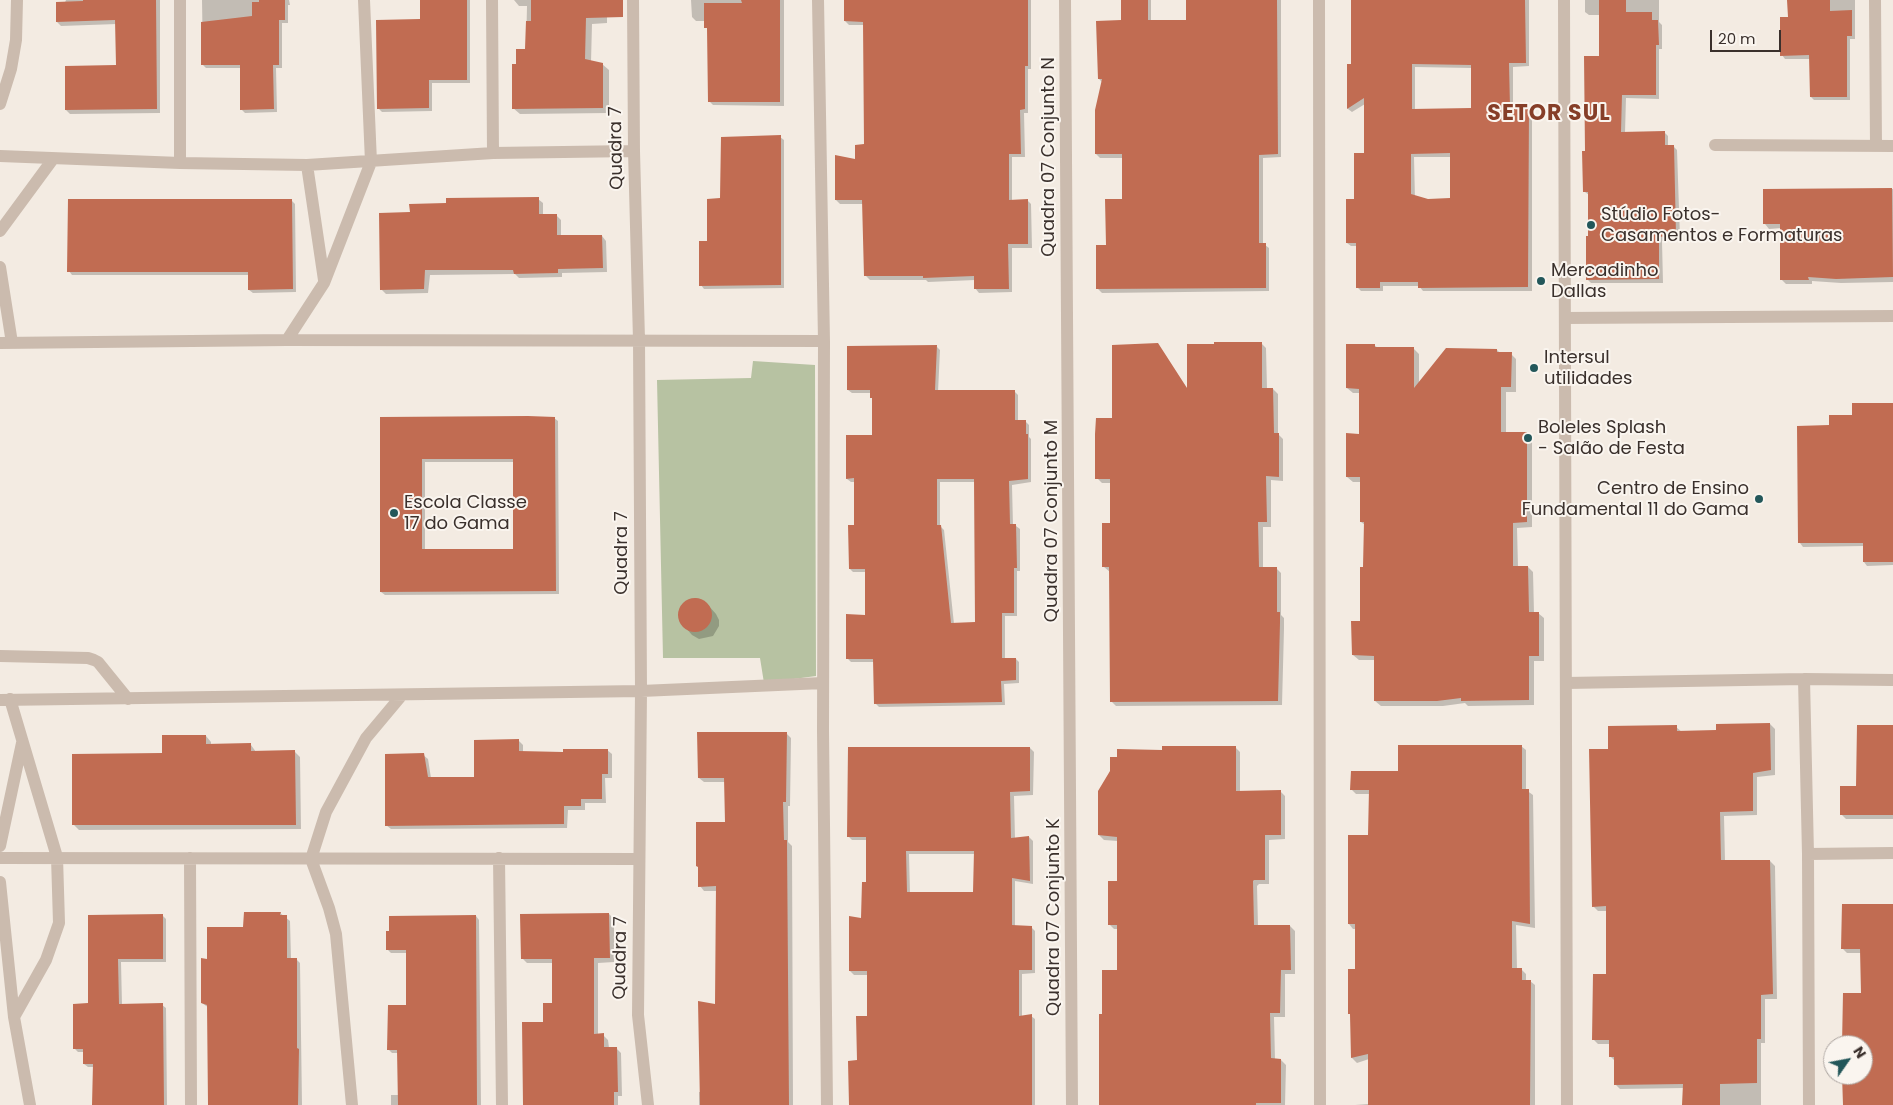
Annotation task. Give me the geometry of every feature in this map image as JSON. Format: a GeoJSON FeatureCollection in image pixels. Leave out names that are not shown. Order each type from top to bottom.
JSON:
{"type":"FeatureCollection","features":[{"type":"Feature","properties":{"kind":"street"},"geometry":{"type":"LineString","coordinates":[[0,104],[11,69],[16,40],[17,0]]}},
{"type":"Feature","properties":{"kind":"street"},"geometry":{"type":"LineString","coordinates":[[180,0],[180,163]]}},
{"type":"Feature","properties":{"kind":"street"},"geometry":{"type":"LineString","coordinates":[[287,340],[324,283],[371,162],[364,0]]}},
{"type":"Feature","properties":{"kind":"street"},"geometry":{"type":"LineString","coordinates":[[492,0],[493,153]]}},
{"type":"Feature","properties":{"kind":"street","name":"Quadra 7"},"geometry":{"type":"LineString","coordinates":[[633,0],[634,151],[639,340],[641,691],[638,1016],[648,1105]]}},
{"type":"Feature","properties":{"kind":"street"},"geometry":{"type":"LineString","coordinates":[[818,0],[824,341],[823,683],[828,1105]]}},
{"type":"Feature","properties":{"kind":"street","name":"Quadra 07 Conjunto N"},"geometry":{"type":"LineString","coordinates":[[1065,0],[1068,313]]}},
{"type":"Feature","properties":{"kind":"street"},"geometry":{"type":"LineString","coordinates":[[1319,0],[1320,1105]]}},
{"type":"Feature","properties":{"kind":"street"},"geometry":{"type":"LineString","coordinates":[[1564,0],[1567,1105]]}},
{"type":"Feature","properties":{"kind":"street"},"geometry":{"type":"LineString","coordinates":[[1875,0],[1876,146]]}},
{"type":"Feature","properties":{"kind":"street"},"geometry":{"type":"LineString","coordinates":[[1715,146],[1893,146]]}},
{"type":"Feature","properties":{"kind":"street"},"geometry":{"type":"LineString","coordinates":[[0,156],[180,163],[307,165],[493,153],[634,151]]}},
{"type":"Feature","properties":{"kind":"street"},"geometry":{"type":"LineString","coordinates":[[0,231],[53,159]]}},
{"type":"Feature","properties":{"kind":"street"},"geometry":{"type":"LineString","coordinates":[[307,165],[324,283]]}},
{"type":"Feature","properties":{"kind":"street"},"geometry":{"type":"LineString","coordinates":[[0,267],[6,342],[287,340],[824,341]]}},
{"type":"Feature","properties":{"kind":"street","name":"Quadra 07 Conjunto M"},"geometry":{"type":"LineString","coordinates":[[1068,313],[1070,728]]}},
{"type":"Feature","properties":{"kind":"street"},"geometry":{"type":"LineString","coordinates":[[1565,318],[1893,316]]}},
{"type":"Feature","properties":{"kind":"street"},"geometry":{"type":"LineString","coordinates":[[0,656],[88,658],[94,660],[98,662],[128,699]]}},
{"type":"Feature","properties":{"kind":"street"},"geometry":{"type":"LineString","coordinates":[[1566,683],[1804,679],[1893,680]]}},
{"type":"Feature","properties":{"kind":"street"},"geometry":{"type":"LineString","coordinates":[[1804,679],[1808,854],[1809,1105]]}},
{"type":"Feature","properties":{"kind":"street"},"geometry":{"type":"LineString","coordinates":[[14,1017],[46,960],[59,923],[57,857],[22,741],[5,700],[641,691],[823,683]]}},
{"type":"Feature","properties":{"kind":"street"},"geometry":{"type":"LineString","coordinates":[[352,1105],[336,934],[311,858],[326,812],[366,738],[402,695]]}},
{"type":"Feature","properties":{"kind":"street","name":"Quadra 07 Conjunto K"},"geometry":{"type":"LineString","coordinates":[[1070,728],[1072,1105]]}},
{"type":"Feature","properties":{"kind":"street"},"geometry":{"type":"LineString","coordinates":[[0,846],[22,741]]}},
{"type":"Feature","properties":{"kind":"street"},"geometry":{"type":"LineString","coordinates":[[1808,854],[1893,852]]}},
{"type":"Feature","properties":{"kind":"street"},"geometry":{"type":"LineString","coordinates":[[0,858],[640,858]]}},
{"type":"Feature","properties":{"kind":"street"},"geometry":{"type":"LineString","coordinates":[[190,858],[190,1105]]}},
{"type":"Feature","properties":{"kind":"street"},"geometry":{"type":"LineString","coordinates":[[499,858],[502,1105]]}},
{"type":"Feature","properties":{"kind":"street"},"geometry":{"type":"LineString","coordinates":[[0,882],[14,1017],[30,1105]]}},
{"type":"Feature","properties":{"kind":"green space"},"geometry":{"type":"Polygon","coordinates":[[[753,361],[815,365],[816,676],[764,683],[760,658],[663,658],[657,380],[751,378],[753,361]]]}},
{"type":"Feature","properties":{"kind":"building"},"geometry":{"type":"Polygon","coordinates":[[[156,0],[157,109],[65,110],[65,66],[116,65],[115,20],[56,22],[56,2],[156,0]]]}},
{"type":"Feature","properties":{"kind":"building"},"geometry":{"type":"Polygon","coordinates":[[[259,0],[285,0],[285,20],[279,20],[279,65],[273,65],[274,109],[240,110],[240,65],[201,65],[201,22],[252,16],[252,2],[259,2],[259,0]]]}},
{"type":"Feature","properties":{"kind":"building"},"geometry":{"type":"Polygon","coordinates":[[[420,0],[467,0],[467,80],[429,80],[429,108],[377,109],[376,20],[420,19],[420,0]]]}},
{"type":"Feature","properties":{"kind":"building"},"geometry":{"type":"Polygon","coordinates":[[[531,0],[623,0],[623,17],[586,18],[585,59],[603,63],[603,108],[512,109],[512,64],[516,64],[516,49],[525,49],[526,21],[531,21],[531,0]]]}},
{"type":"Feature","properties":{"kind":"building"},"geometry":{"type":"Polygon","coordinates":[[[741,0],[780,0],[780,102],[708,102],[707,28],[704,28],[704,3],[742,3],[741,0]]]}},
{"type":"Feature","properties":{"kind":"building"},"geometry":{"type":"Polygon","coordinates":[[[844,0],[1028,0],[1028,66],[1025,66],[1025,109],[1020,110],[1021,154],[1009,154],[1009,200],[1028,199],[1028,244],[1008,244],[1009,289],[974,289],[974,276],[923,278],[923,276],[864,276],[862,200],[835,200],[835,155],[855,159],[855,145],[864,144],[863,22],[844,21],[844,0]]]}},
{"type":"Feature","properties":{"kind":"building"},"geometry":{"type":"Polygon","coordinates":[[[1121,0],[1148,0],[1148,20],[1186,20],[1186,0],[1277,0],[1278,154],[1259,155],[1259,243],[1266,243],[1266,288],[1096,289],[1096,245],[1106,245],[1105,199],[1122,199],[1122,154],[1095,154],[1095,110],[1102,79],[1098,79],[1096,21],[1121,20],[1121,0]]]}},
{"type":"Feature","properties":{"kind":"building"},"geometry":{"type":"Polygon","coordinates":[[[1351,0],[1525,0],[1526,63],[1509,63],[1510,107],[1529,108],[1528,287],[1418,288],[1418,282],[1380,282],[1380,288],[1356,288],[1356,243],[1346,243],[1346,199],[1354,199],[1354,153],[1364,153],[1364,98],[1347,109],[1347,64],[1351,64],[1351,0]],[[1412,64],[1412,109],[1471,108],[1471,65],[1412,64]],[[1450,153],[1411,154],[1411,194],[1428,199],[1450,198],[1450,153]]]}},
{"type":"Feature","properties":{"kind":"building"},"geometry":{"type":"Polygon","coordinates":[[[1599,0],[1626,0],[1626,12],[1652,12],[1652,20],[1658,20],[1659,45],[1656,45],[1656,95],[1622,95],[1621,132],[1665,131],[1665,145],[1674,145],[1676,235],[1659,237],[1659,279],[1586,280],[1588,192],[1583,192],[1582,151],[1585,151],[1584,56],[1599,56],[1599,0]]]}},
{"type":"Feature","properties":{"kind":"building"},"geometry":{"type":"Polygon","coordinates":[[[1787,0],[1830,0],[1830,11],[1852,10],[1852,36],[1847,36],[1847,97],[1810,97],[1809,55],[1780,56],[1780,17],[1788,17],[1787,0]]]}},
{"type":"Feature","properties":{"kind":"building"},"geometry":{"type":"Polygon","coordinates":[[[781,135],[781,285],[699,286],[699,241],[707,241],[707,199],[720,198],[721,137],[781,135]]]}},
{"type":"Feature","properties":{"kind":"building"},"geometry":{"type":"Polygon","coordinates":[[[1892,188],[1893,277],[1836,279],[1808,277],[1809,280],[1780,280],[1780,224],[1763,224],[1763,189],[1892,188]]]}},
{"type":"Feature","properties":{"kind":"building"},"geometry":{"type":"Polygon","coordinates":[[[539,197],[539,214],[557,214],[557,235],[602,235],[603,268],[558,269],[558,273],[514,274],[513,270],[425,270],[424,289],[380,290],[379,213],[410,212],[409,204],[446,203],[446,198],[539,197]]]}},
{"type":"Feature","properties":{"kind":"building"},"geometry":{"type":"Polygon","coordinates":[[[68,199],[292,199],[293,289],[248,290],[248,272],[67,272],[68,199]]]}},
{"type":"Feature","properties":{"kind":"building"},"geometry":{"type":"Polygon","coordinates":[[[1214,342],[1262,342],[1262,388],[1273,388],[1274,433],[1279,433],[1279,477],[1266,476],[1267,522],[1258,522],[1259,567],[1277,567],[1277,612],[1280,612],[1278,701],[1110,702],[1109,567],[1102,567],[1102,523],[1110,523],[1110,479],[1095,479],[1095,434],[1096,418],[1112,418],[1112,345],[1158,343],[1187,388],[1187,344],[1214,344],[1214,342]]]}},
{"type":"Feature","properties":{"kind":"building"},"geometry":{"type":"Polygon","coordinates":[[[1346,344],[1375,344],[1375,347],[1414,347],[1414,388],[1446,348],[1497,349],[1497,352],[1512,352],[1511,387],[1501,387],[1501,432],[1527,432],[1527,522],[1513,523],[1513,566],[1528,566],[1529,612],[1539,612],[1539,656],[1529,656],[1529,700],[1461,701],[1461,698],[1437,701],[1374,701],[1374,656],[1352,655],[1351,621],[1360,621],[1360,567],[1363,567],[1364,522],[1360,522],[1360,477],[1346,477],[1346,433],[1359,434],[1359,389],[1346,388],[1346,344]]]}},
{"type":"Feature","properties":{"kind":"building"},"geometry":{"type":"Polygon","coordinates":[[[937,345],[935,390],[1015,390],[1015,420],[1026,420],[1026,434],[1028,434],[1028,479],[1009,481],[1010,524],[1016,524],[1017,568],[1014,568],[1014,613],[1002,613],[1002,658],[1016,658],[1016,680],[1001,681],[1002,702],[874,704],[873,659],[846,659],[846,614],[865,615],[865,569],[849,569],[848,525],[854,525],[854,478],[846,479],[846,435],[872,435],[872,398],[870,398],[870,390],[847,390],[847,346],[937,345]],[[937,479],[937,525],[941,525],[951,623],[975,622],[974,479],[937,479]]]}},
{"type":"Feature","properties":{"kind":"building"},"geometry":{"type":"Polygon","coordinates":[[[1852,403],[1893,403],[1893,562],[1863,562],[1863,543],[1798,543],[1797,426],[1829,425],[1829,415],[1852,415],[1852,403]]]}},
{"type":"Feature","properties":{"kind":"building"},"geometry":{"type":"Polygon","coordinates":[[[380,417],[555,417],[556,591],[380,592],[380,417]],[[422,459],[422,549],[513,549],[513,459],[422,459]]]}},
{"type":"Feature","properties":{"kind":"building"},"geometry":{"type":"Polygon","coordinates":[[[695,598],[702,599],[707,603],[711,608],[711,622],[707,627],[702,631],[695,632],[688,631],[683,627],[679,622],[678,615],[679,608],[683,603],[688,599],[695,598]]]}},
{"type":"Feature","properties":{"kind":"building"},"geometry":{"type":"Polygon","coordinates":[[[1770,723],[1771,770],[1753,773],[1753,811],[1720,812],[1721,860],[1770,860],[1773,994],[1761,995],[1761,1039],[1757,1039],[1757,1083],[1720,1084],[1720,1105],[1682,1105],[1683,1084],[1614,1085],[1614,1057],[1609,1057],[1609,1040],[1592,1040],[1593,974],[1606,974],[1606,906],[1592,907],[1589,749],[1608,749],[1608,726],[1677,725],[1677,731],[1716,730],[1716,724],[1770,723]]]}},
{"type":"Feature","properties":{"kind":"building"},"geometry":{"type":"Polygon","coordinates":[[[1857,725],[1893,725],[1893,815],[1840,815],[1840,786],[1856,786],[1857,725]]]}},
{"type":"Feature","properties":{"kind":"building"},"geometry":{"type":"Polygon","coordinates":[[[697,732],[787,732],[786,802],[783,802],[784,840],[787,840],[789,1105],[700,1105],[698,1001],[715,1004],[716,886],[698,887],[696,822],[725,822],[724,778],[698,778],[697,732]]]}},
{"type":"Feature","properties":{"kind":"building"},"geometry":{"type":"Polygon","coordinates":[[[162,735],[206,735],[206,744],[251,743],[251,751],[295,750],[296,825],[72,825],[72,754],[162,753],[162,735]]]}},
{"type":"Feature","properties":{"kind":"building"},"geometry":{"type":"Polygon","coordinates":[[[519,739],[519,751],[563,752],[563,749],[608,749],[608,774],[602,774],[602,799],[581,799],[581,806],[564,806],[564,824],[385,826],[385,754],[424,753],[428,777],[474,777],[474,740],[519,739]]]}},
{"type":"Feature","properties":{"kind":"building"},"geometry":{"type":"Polygon","coordinates":[[[1398,745],[1522,745],[1522,789],[1529,789],[1530,924],[1512,921],[1512,968],[1522,968],[1522,980],[1531,980],[1530,1105],[1368,1105],[1368,1054],[1351,1058],[1350,1014],[1348,1014],[1348,969],[1355,969],[1355,924],[1348,924],[1348,835],[1368,835],[1369,790],[1350,790],[1351,771],[1398,771],[1398,745]]]}},
{"type":"Feature","properties":{"kind":"building"},"geometry":{"type":"Polygon","coordinates":[[[1162,746],[1236,746],[1236,791],[1281,790],[1281,835],[1265,835],[1265,880],[1253,881],[1254,925],[1290,925],[1291,970],[1281,970],[1280,1013],[1270,1013],[1271,1058],[1281,1059],[1281,1103],[1256,1103],[1256,1105],[1099,1105],[1099,1014],[1102,1014],[1102,970],[1117,970],[1117,925],[1108,925],[1108,881],[1117,881],[1117,837],[1098,835],[1098,791],[1110,771],[1110,757],[1117,757],[1117,749],[1162,750],[1162,746]]]}},
{"type":"Feature","properties":{"kind":"building"},"geometry":{"type":"Polygon","coordinates":[[[848,747],[1030,747],[1030,791],[1010,792],[1011,838],[1029,836],[1030,881],[1012,878],[1012,925],[1032,926],[1032,970],[1019,970],[1019,1016],[1032,1014],[1032,1105],[849,1105],[848,1061],[857,1060],[856,1016],[867,1016],[867,971],[849,971],[849,916],[861,918],[862,882],[866,882],[866,837],[847,837],[848,747]],[[906,851],[907,892],[973,892],[974,851],[906,851]]]}},
{"type":"Feature","properties":{"kind":"building"},"geometry":{"type":"Polygon","coordinates":[[[1842,904],[1893,904],[1893,1105],[1843,1105],[1842,1085],[1873,1085],[1873,1035],[1842,1035],[1843,993],[1861,993],[1860,949],[1841,949],[1842,904]]]}},
{"type":"Feature","properties":{"kind":"building"},"geometry":{"type":"Polygon","coordinates":[[[244,912],[281,912],[280,915],[287,915],[287,958],[297,958],[298,1105],[208,1105],[207,1005],[201,1003],[201,958],[207,959],[207,927],[243,927],[244,912]]]}},
{"type":"Feature","properties":{"kind":"building"},"geometry":{"type":"Polygon","coordinates":[[[609,913],[610,958],[594,958],[594,1034],[604,1033],[604,1047],[617,1047],[618,1092],[614,1092],[614,1105],[523,1105],[522,1022],[543,1022],[543,1003],[552,1003],[552,959],[521,959],[520,914],[609,913]]]}},
{"type":"Feature","properties":{"kind":"building"},"geometry":{"type":"Polygon","coordinates":[[[163,914],[163,959],[118,959],[119,1004],[163,1003],[164,1105],[92,1105],[93,1064],[83,1064],[83,1049],[73,1049],[73,1004],[88,1003],[88,915],[163,914]]]}},
{"type":"Feature","properties":{"kind":"building"},"geometry":{"type":"Polygon","coordinates":[[[476,915],[477,1105],[398,1105],[397,1050],[387,1050],[388,1005],[406,1005],[406,950],[386,950],[386,931],[389,931],[389,916],[476,915]]]}},
{"type":"Feature","properties":{"kind":"place","name":"Stúdio Fotos- Casamentos e Formaturas"},"geometry":{"type":"Point","coordinates":[1591,225]}},
{"type":"Feature","properties":{"kind":"place","name":"Mercadinho Dallas"},"geometry":{"type":"Point","coordinates":[1541,281]}},
{"type":"Feature","properties":{"kind":"place","name":"Intersul utilidades"},"geometry":{"type":"Point","coordinates":[1534,368]}},
{"type":"Feature","properties":{"kind":"place","name":"Boleles Splash - Salão de Festa"},"geometry":{"type":"Point","coordinates":[1528,438]}},
{"type":"Feature","properties":{"kind":"place","name":"Centro de Ensino Fundamental 11 do Gama"},"geometry":{"type":"Point","coordinates":[1759,499]}},
{"type":"Feature","properties":{"kind":"place","name":"Escola Classe 17 do Gama"},"geometry":{"type":"Point","coordinates":[394,513]}},
{"type":"Feature","properties":{"kind":"district","name":"SETOR SUL"},"geometry":{"type":"Point","coordinates":[1549,114]}}]}
